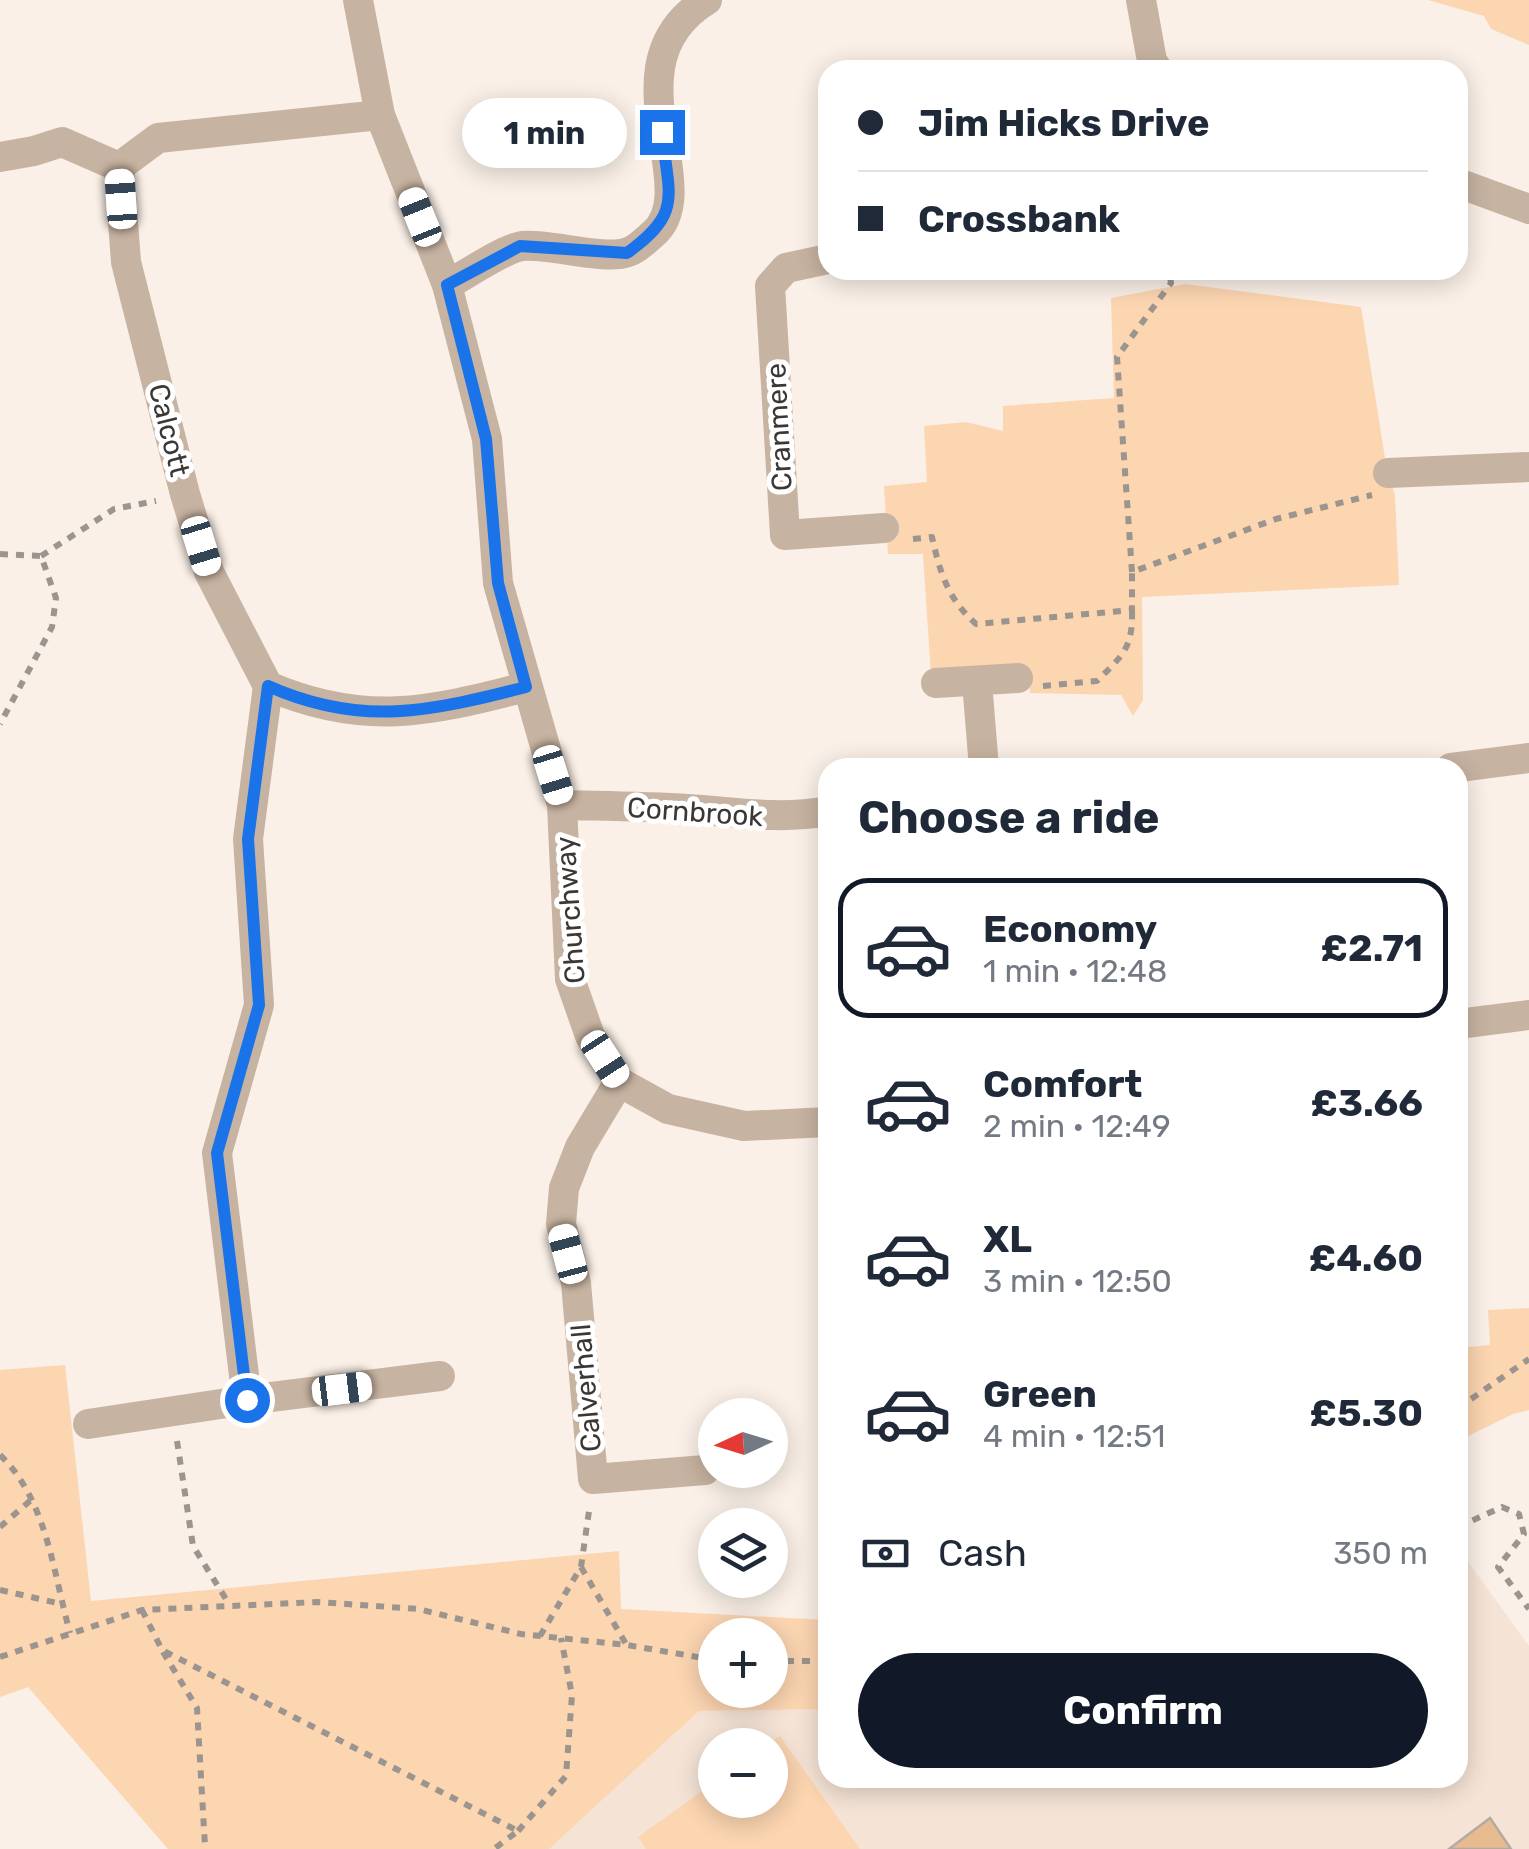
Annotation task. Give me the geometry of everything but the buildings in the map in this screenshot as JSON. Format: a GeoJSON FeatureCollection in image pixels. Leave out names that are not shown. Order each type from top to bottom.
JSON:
{"type":"FeatureCollection","features":[{"type":"Feature","properties":{"kind":"street","name":"Churchway"},"geometry":{"type":"LineString","coordinates":[[358,0],[380,115],[447,285],[486,439],[498,583],[562,805],[570,978],[590,1036],[620,1082],[668,1109],[744,1126],[818,1122]]}},
{"type":"Feature","properties":{"kind":"street"},"geometry":{"type":"LineString","coordinates":[[447,285],[520,246],[627,253],[657,232],[670,209],[658,94],[659,58],[686,13],[707,0]]}},
{"type":"Feature","properties":{"kind":"street"},"geometry":{"type":"LineString","coordinates":[[1141,0],[1152,60]]}},
{"type":"Feature","properties":{"kind":"street"},"geometry":{"type":"LineString","coordinates":[[0,157],[34,152],[62,142],[119,167],[158,138],[380,115]]}},
{"type":"Feature","properties":{"kind":"street","name":"Calcott"},"geometry":{"type":"LineString","coordinates":[[119,167],[126,262],[185,494],[209,572],[268,686]]}},
{"type":"Feature","properties":{"kind":"street"},"geometry":{"type":"LineString","coordinates":[[1468,187],[1529,209]]}},
{"type":"Feature","properties":{"kind":"street","name":"Cranmere"},"geometry":{"type":"LineString","coordinates":[[818,261],[786,268],[770,286],[785,536],[884,528]]}},
{"type":"Feature","properties":{"kind":"street"},"geometry":{"type":"LineString","coordinates":[[1388,473],[1529,467]]}},
{"type":"Feature","properties":{"kind":"street"},"geometry":{"type":"LineString","coordinates":[[936,683],[1018,678]]}},
{"type":"Feature","properties":{"kind":"street"},"geometry":{"type":"LineString","coordinates":[[976,682],[983,758]]}},
{"type":"Feature","properties":{"kind":"street"},"geometry":{"type":"LineString","coordinates":[[247,1400],[217,1153],[259,1005],[248,839],[268,686],[348,711],[431,711],[526,687]]}},
{"type":"Feature","properties":{"kind":"street"},"geometry":{"type":"LineString","coordinates":[[1468,766],[1529,758]]}},
{"type":"Feature","properties":{"kind":"street","name":"Cornbrook"},"geometry":{"type":"LineString","coordinates":[[562,805],[690,809],[750,817],[818,813]]}},
{"type":"Feature","properties":{"kind":"street"},"geometry":{"type":"LineString","coordinates":[[1468,1023],[1529,1016]]}},
{"type":"Feature","properties":{"kind":"street","name":"Calverhall"},"geometry":{"type":"LineString","coordinates":[[620,1082],[580,1147],[564,1188],[560,1224],[576,1283],[593,1478],[698,1470]]}},
{"type":"Feature","properties":{"kind":"street"},"geometry":{"type":"LineString","coordinates":[[88,1424],[440,1376]]}},
{"type":"Feature","properties":{"kind":"path"},"geometry":{"type":"LineString","coordinates":[[1018,678],[1023,687],[1097,681],[1123,655],[1133,636],[1117,357],[1171,280]]}},
{"type":"Feature","properties":{"kind":"path"},"geometry":{"type":"LineString","coordinates":[[1132,572],[1276,519],[1375,494],[1388,473]]}},
{"type":"Feature","properties":{"kind":"path"},"geometry":{"type":"LineString","coordinates":[[0,554],[41,556],[114,509],[185,494]]}},
{"type":"Feature","properties":{"kind":"path"},"geometry":{"type":"LineString","coordinates":[[884,528],[894,527],[896,541],[932,537],[944,584],[956,607],[976,624],[1132,610]]}},
{"type":"Feature","properties":{"kind":"path"},"geometry":{"type":"LineString","coordinates":[[0,724],[52,627],[56,598],[41,556]]}},
{"type":"Feature","properties":{"kind":"path"},"geometry":{"type":"LineString","coordinates":[[1468,1401],[1529,1358]]}},
{"type":"Feature","properties":{"kind":"path"},"geometry":{"type":"LineString","coordinates":[[187,1408],[192,1546],[229,1604]]}},
{"type":"Feature","properties":{"kind":"path"},"geometry":{"type":"LineString","coordinates":[[0,1455],[22,1476],[32,1499],[70,1633]]}},
{"type":"Feature","properties":{"kind":"path"},"geometry":{"type":"LineString","coordinates":[[540,1636],[581,1567],[593,1478]]}},
{"type":"Feature","properties":{"kind":"path"},"geometry":{"type":"LineString","coordinates":[[0,1527],[32,1499]]}},
{"type":"Feature","properties":{"kind":"path"},"geometry":{"type":"LineString","coordinates":[[1468,1521],[1502,1506],[1519,1514],[1524,1534],[1498,1568],[1529,1609]]}},
{"type":"Feature","properties":{"kind":"path"},"geometry":{"type":"LineString","coordinates":[[581,1567],[626,1644]]}},
{"type":"Feature","properties":{"kind":"path"},"geometry":{"type":"LineString","coordinates":[[0,1590],[62,1604]]}},
{"type":"Feature","properties":{"kind":"path"},"geometry":{"type":"LineString","coordinates":[[0,1657],[142,1610],[318,1602],[418,1609],[540,1636],[626,1644],[698,1657]]}},
{"type":"Feature","properties":{"kind":"path"},"geometry":{"type":"LineString","coordinates":[[142,1610],[197,1708],[205,1846],[202,1849]]}},
{"type":"Feature","properties":{"kind":"path"},"geometry":{"type":"LineString","coordinates":[[494,1849],[518,1831],[566,1776],[572,1695],[560,1638]]}},
{"type":"Feature","properties":{"kind":"path"},"geometry":{"type":"LineString","coordinates":[[162,1650],[518,1831]]}},
{"type":"Feature","properties":{"kind":"path"},"geometry":{"type":"LineString","coordinates":[[788,1660],[818,1661]]}},
{"type":"Feature","properties":{"kind":"shaded area"},"geometry":{"type":"Polygon","coordinates":[[[1428,0],[1529,0],[1529,45],[1491,29],[1484,16],[1428,0]]]}},
{"type":"Feature","properties":{"kind":"shaded area"},"geometry":{"type":"Polygon","coordinates":[[[1185,284],[1361,307],[1385,458],[1395,496],[1399,585],[1142,597],[1143,700],[1133,716],[1121,695],[1030,693],[1029,672],[931,675],[923,554],[888,554],[884,486],[927,482],[924,426],[966,422],[1003,431],[1003,406],[1114,398],[1111,298],[1185,284]]]}},
{"type":"Feature","properties":{"kind":"shaded area"},"geometry":{"type":"Polygon","coordinates":[[[1529,1308],[1529,1410],[1468,1436],[1468,1347],[1490,1345],[1488,1310],[1529,1308]]]}},
{"type":"Feature","properties":{"kind":"shaded area"},"geometry":{"type":"Polygon","coordinates":[[[65,1365],[91,1601],[619,1551],[621,1609],[818,1620],[818,1709],[699,1711],[549,1849],[168,1849],[28,1687],[0,1697],[0,1370],[65,1365]]]}},
{"type":"Feature","properties":{"kind":"shaded area"},"geometry":{"type":"Polygon","coordinates":[[[1468,1562],[1529,1646],[1529,1849],[549,1849],[699,1711],[818,1709],[818,1788],[1468,1788],[1468,1562]]]}},
{"type":"Feature","properties":{"kind":"shaded area"},"geometry":{"type":"Polygon","coordinates":[[[788,1747],[860,1849],[646,1849],[638,1837],[698,1794],[698,1818],[788,1818],[788,1747]]]}},
{"type":"Feature","properties":{"kind":"route"},"geometry":{"type":"LineString","coordinates":[[247,1400],[217,1153],[259,1005],[248,839],[268,686],[348,711],[431,711],[526,687],[498,583],[486,439],[447,285],[520,246],[627,253],[657,232],[670,209],[662,132]]}}]}
